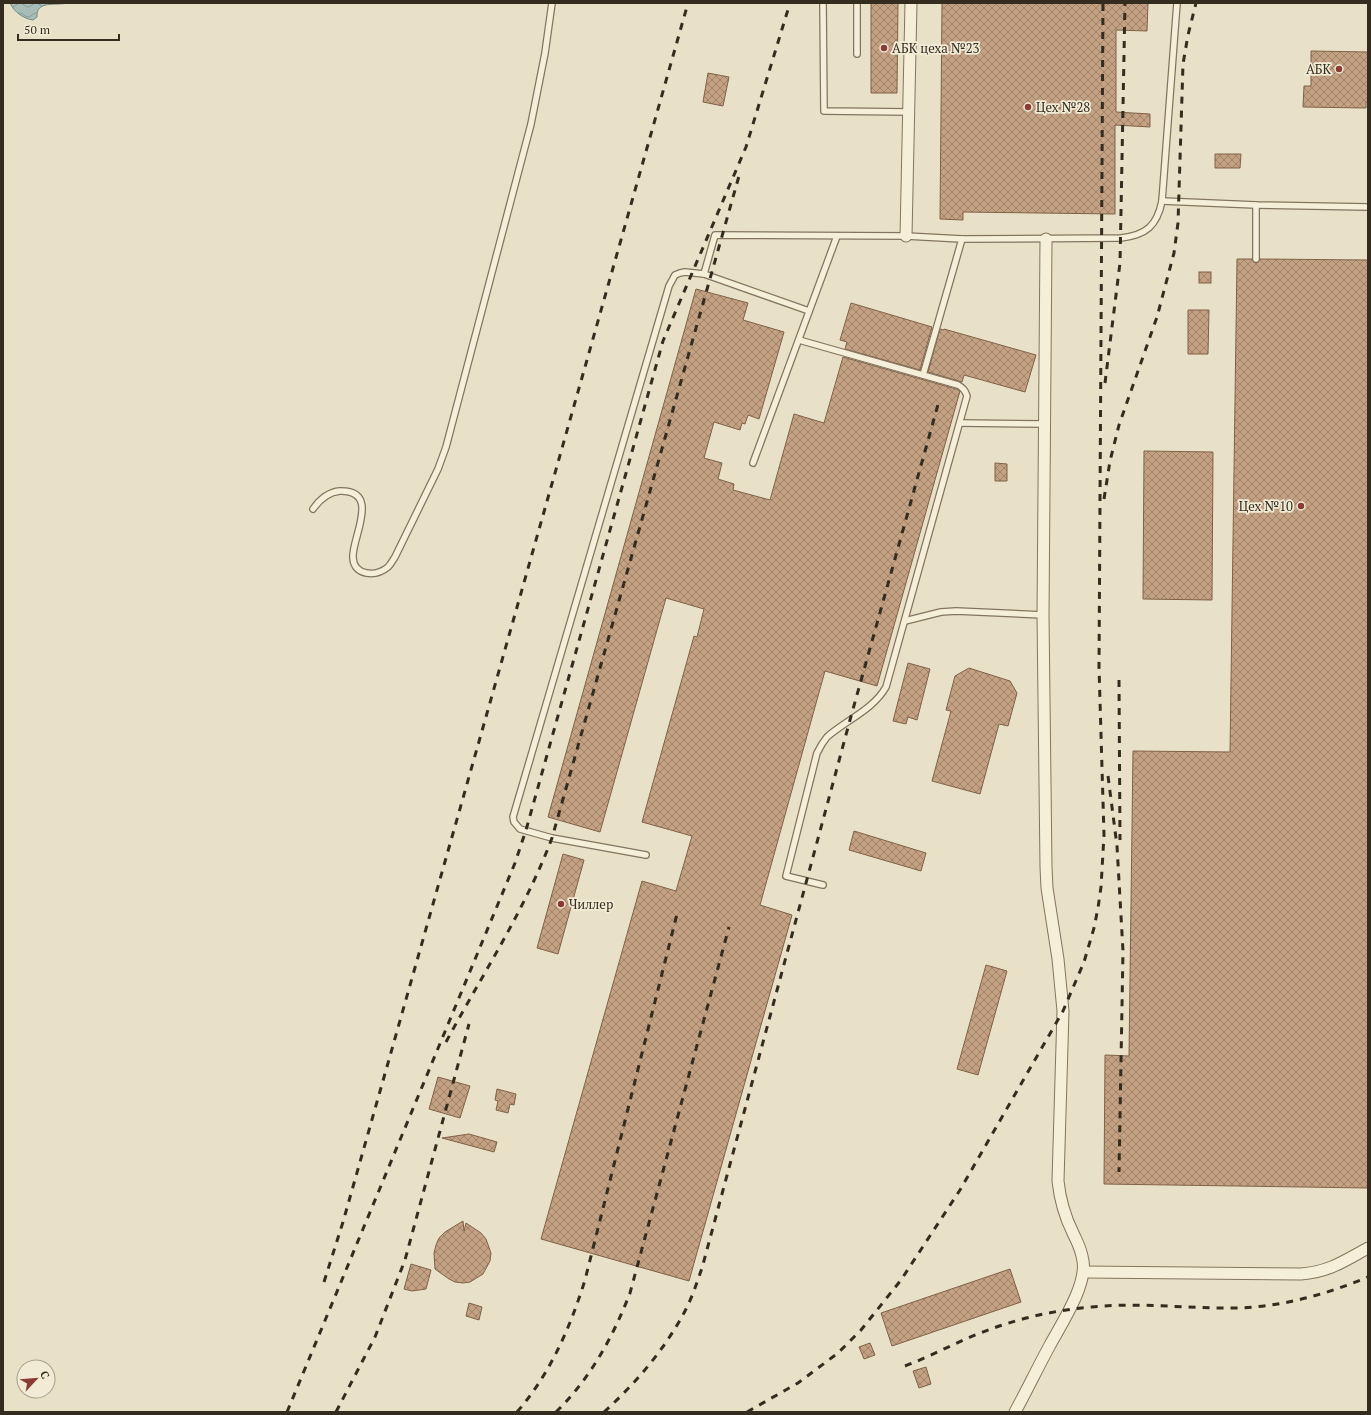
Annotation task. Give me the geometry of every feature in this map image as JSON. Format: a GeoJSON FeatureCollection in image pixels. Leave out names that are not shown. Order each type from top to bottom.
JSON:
{"type":"FeatureCollection","features":[{"type":"Feature","properties":{"kind":"street"},"geometry":{"type":"LineString","coordinates":[[906,236],[911,3]]}},
{"type":"Feature","properties":{"kind":"street"},"geometry":{"type":"LineString","coordinates":[[1015,1412],[1070,1309],[1080,1286],[1084,1272],[1081,1247],[1073,1234],[1065,1214],[1060,1199],[1058,1181],[1063,1012],[1058,959],[1047,888],[1046,867],[1043,615],[1046,238]]}},
{"type":"Feature","properties":{"kind":"street"},"geometry":{"type":"LineString","coordinates":[[1084,1272],[1307,1273],[1326,1270],[1368,1248]]}},
{"type":"Feature","properties":{"kind":"lane"},"geometry":{"type":"LineString","coordinates":[[313,509],[320,499],[335,491],[343,491],[354,494],[361,501],[362,519],[354,545],[352,558],[356,567],[361,573],[368,574],[377,572],[387,567],[395,557],[436,475],[446,447],[532,124],[545,53],[552,3]]}},
{"type":"Feature","properties":{"kind":"lane"},"geometry":{"type":"LineString","coordinates":[[824,3],[824,111],[909,112]]}},
{"type":"Feature","properties":{"kind":"lane"},"geometry":{"type":"LineString","coordinates":[[857,3],[857,54]]}},
{"type":"Feature","properties":{"kind":"lane"},"geometry":{"type":"LineString","coordinates":[[704,274],[715,235],[906,236],[962,239],[1121,238],[1133,237],[1146,230],[1152,225],[1160,210],[1162,201],[1177,3]]}},
{"type":"Feature","properties":{"kind":"lane"},"geometry":{"type":"LineString","coordinates":[[1162,201],[1256,205],[1368,207]]}},
{"type":"Feature","properties":{"kind":"lane"},"geometry":{"type":"LineString","coordinates":[[1256,205],[1256,259]]}},
{"type":"Feature","properties":{"kind":"lane"},"geometry":{"type":"LineString","coordinates":[[753,463],[837,236]]}},
{"type":"Feature","properties":{"kind":"lane"},"geometry":{"type":"LineString","coordinates":[[923,375],[962,239]]}},
{"type":"Feature","properties":{"kind":"lane"},"geometry":{"type":"LineString","coordinates":[[646,855],[545,836],[520,829],[514,822],[513,817],[669,286],[675,275],[680,273],[685,272],[704,274],[809,311]]}},
{"type":"Feature","properties":{"kind":"lane"},"geometry":{"type":"LineString","coordinates":[[799,340],[958,385],[963,387],[967,396],[886,687],[872,704],[827,737],[817,753],[786,876],[823,885]]}},
{"type":"Feature","properties":{"kind":"lane"},"geometry":{"type":"LineString","coordinates":[[960,423],[1044,424]]}},
{"type":"Feature","properties":{"kind":"lane"},"geometry":{"type":"LineString","coordinates":[[905,621],[941,612],[956,611],[1043,615]]}},
{"type":"Feature","properties":{"kind":"water"},"geometry":{"type":"Polygon","coordinates":[[[10,3],[68,3],[43,6],[40,8],[37,17],[33,20],[20,14],[10,3]]]}},
{"type":"Feature","properties":{"kind":"building","name":"АБК цеха №23"},"geometry":{"type":"Polygon","coordinates":[[[871,3],[898,3],[897,93],[871,93],[871,3]]]}},
{"type":"Feature","properties":{"kind":"building","name":"Цех №28"},"geometry":{"type":"Polygon","coordinates":[[[942,3],[1148,3],[1147,31],[1116,30],[1116,112],[1150,114],[1150,127],[1115,125],[1115,214],[963,212],[963,220],[940,219],[942,3]]]}},
{"type":"Feature","properties":{"kind":"building","name":"АБК"},"geometry":{"type":"Polygon","coordinates":[[[1311,51],[1368,52],[1368,102],[1366,102],[1366,108],[1303,107],[1304,86],[1311,86],[1311,51]]]}},
{"type":"Feature","properties":{"kind":"building"},"geometry":{"type":"Polygon","coordinates":[[[708,73],[729,77],[723,106],[703,102],[708,73]]]}},
{"type":"Feature","properties":{"kind":"building"},"geometry":{"type":"Polygon","coordinates":[[[1215,154],[1241,154],[1240,168],[1215,168],[1215,154]]]}},
{"type":"Feature","properties":{"kind":"building","name":"Цех №10"},"geometry":{"type":"Polygon","coordinates":[[[1237,259],[1252,259],[1256,263],[1260,259],[1368,260],[1368,1188],[1104,1184],[1105,1055],[1129,1056],[1133,751],[1230,752],[1237,259]]]}},
{"type":"Feature","properties":{"kind":"building"},"geometry":{"type":"Polygon","coordinates":[[[1199,272],[1211,272],[1211,283],[1199,283],[1199,272]]]}},
{"type":"Feature","properties":{"kind":"building"},"geometry":{"type":"Polygon","coordinates":[[[696,289],[748,303],[743,320],[784,332],[759,419],[748,415],[745,424],[742,423],[740,430],[714,422],[704,458],[722,463],[718,479],[734,484],[733,490],[770,500],[794,414],[824,423],[843,357],[960,391],[877,686],[825,671],[760,905],[792,915],[689,1281],[541,1239],[642,881],[676,891],[692,836],[642,822],[694,636],[697,637],[704,609],[666,598],[600,832],[548,817],[696,289]]]}},
{"type":"Feature","properties":{"kind":"building"},"geometry":{"type":"Polygon","coordinates":[[[851,303],[932,327],[920,370],[845,349],[847,342],[840,340],[851,303]]]}},
{"type":"Feature","properties":{"kind":"building"},"geometry":{"type":"Polygon","coordinates":[[[1188,310],[1209,310],[1208,354],[1188,354],[1188,310]]]}},
{"type":"Feature","properties":{"kind":"building"},"geometry":{"type":"Polygon","coordinates":[[[940,329],[1036,355],[1025,392],[964,375],[962,382],[928,372],[940,329]]]}},
{"type":"Feature","properties":{"kind":"building"},"geometry":{"type":"Polygon","coordinates":[[[1144,451],[1213,452],[1212,600],[1143,599],[1144,451]]]}},
{"type":"Feature","properties":{"kind":"building"},"geometry":{"type":"Polygon","coordinates":[[[995,463],[1007,464],[1007,481],[995,481],[995,463]]]}},
{"type":"Feature","properties":{"kind":"building"},"geometry":{"type":"Polygon","coordinates":[[[908,663],[930,669],[917,720],[908,717],[906,724],[893,721],[908,663]]]}},
{"type":"Feature","properties":{"kind":"building"},"geometry":{"type":"Polygon","coordinates":[[[969,668],[1010,681],[1017,693],[1008,726],[999,724],[980,794],[932,781],[951,711],[946,710],[955,676],[969,668]]]}},
{"type":"Feature","properties":{"kind":"building"},"geometry":{"type":"Polygon","coordinates":[[[854,831],[926,853],[921,871],[849,850],[854,831]]]}},
{"type":"Feature","properties":{"kind":"building","name":"Чиллер"},"geometry":{"type":"Polygon","coordinates":[[[563,854],[584,860],[558,954],[537,948],[563,854]]]}},
{"type":"Feature","properties":{"kind":"building"},"geometry":{"type":"Polygon","coordinates":[[[986,965],[1007,971],[978,1075],[957,1069],[986,965]]]}},
{"type":"Feature","properties":{"kind":"building"},"geometry":{"type":"Polygon","coordinates":[[[438,1077],[470,1086],[460,1118],[429,1109],[438,1077]]]}},
{"type":"Feature","properties":{"kind":"building"},"geometry":{"type":"Polygon","coordinates":[[[497,1089],[516,1094],[514,1105],[510,1104],[508,1113],[496,1110],[498,1101],[495,1100],[497,1089]]]}},
{"type":"Feature","properties":{"kind":"building"},"geometry":{"type":"Polygon","coordinates":[[[469,1134],[497,1142],[494,1152],[442,1138],[469,1134]]]}},
{"type":"Feature","properties":{"kind":"building"},"geometry":{"type":"Polygon","coordinates":[[[463,1221],[464,1231],[466,1223],[481,1233],[486,1239],[491,1253],[490,1261],[483,1274],[470,1282],[463,1283],[455,1282],[449,1279],[435,1269],[434,1253],[439,1238],[445,1232],[463,1221]]]}},
{"type":"Feature","properties":{"kind":"building"},"geometry":{"type":"Polygon","coordinates":[[[411,1264],[431,1270],[426,1289],[412,1291],[404,1289],[411,1264]]]}},
{"type":"Feature","properties":{"kind":"building"},"geometry":{"type":"Polygon","coordinates":[[[1010,1269],[1021,1302],[892,1346],[881,1313],[1010,1269]]]}},
{"type":"Feature","properties":{"kind":"building"},"geometry":{"type":"Polygon","coordinates":[[[469,1303],[482,1307],[479,1320],[466,1316],[469,1303]]]}},
{"type":"Feature","properties":{"kind":"building"},"geometry":{"type":"Polygon","coordinates":[[[870,1343],[875,1355],[864,1359],[859,1347],[870,1343]]]}},
{"type":"Feature","properties":{"kind":"building"},"geometry":{"type":"Polygon","coordinates":[[[926,1367],[931,1384],[919,1388],[913,1371],[926,1367]]]}},
{"type":"Feature","properties":{"kind":"railway"},"geometry":{"type":"LineString","coordinates":[[324,1282],[343,1222],[688,3]]}},
{"type":"Feature","properties":{"kind":"railway"},"geometry":{"type":"LineString","coordinates":[[287,1412],[515,863],[526,830],[663,341],[746,147],[790,3]]}},
{"type":"Feature","properties":{"kind":"railway"},"geometry":{"type":"LineString","coordinates":[[747,1412],[798,1383],[838,1353],[861,1330],[901,1280],[960,1190],[1063,1011],[1084,962],[1094,928],[1101,887],[1104,835],[1099,667],[1103,3]]}},
{"type":"Feature","properties":{"kind":"railway"},"geometry":{"type":"LineString","coordinates":[[1105,383],[1120,263],[1125,3]]}},
{"type":"Feature","properties":{"kind":"railway"},"geometry":{"type":"LineString","coordinates":[[1104,499],[1110,461],[1119,425],[1157,317],[1174,253],[1178,223],[1183,64],[1196,3]]}},
{"type":"Feature","properties":{"kind":"railway"},"geometry":{"type":"LineString","coordinates":[[446,1042],[516,917],[552,838],[739,176]]}},
{"type":"Feature","properties":{"kind":"railway"},"geometry":{"type":"LineString","coordinates":[[604,1412],[649,1365],[668,1339],[688,1306],[702,1268],[850,720],[939,401]]}},
{"type":"Feature","properties":{"kind":"railway"},"geometry":{"type":"LineString","coordinates":[[1119,680],[1120,840]]}},
{"type":"Feature","properties":{"kind":"railway"},"geometry":{"type":"LineString","coordinates":[[1108,776],[1117,846],[1123,951],[1119,1172]]}},
{"type":"Feature","properties":{"kind":"railway"},"geometry":{"type":"LineString","coordinates":[[517,1412],[539,1382],[558,1350],[573,1316],[585,1280],[677,914]]}},
{"type":"Feature","properties":{"kind":"railway"},"geometry":{"type":"LineString","coordinates":[[556,1412],[580,1386],[599,1357],[616,1326],[630,1293],[729,927]]}},
{"type":"Feature","properties":{"kind":"railway"},"geometry":{"type":"LineString","coordinates":[[336,1412],[375,1337],[405,1260],[469,1024]]}},
{"type":"Feature","properties":{"kind":"railway"},"geometry":{"type":"LineString","coordinates":[[905,1366],[969,1337],[1016,1321],[1053,1312],[1079,1308],[1129,1305],[1221,1308],[1257,1307],[1289,1302],[1321,1294],[1368,1277]]}},
{"type":"Feature","properties":{"kind":"place","name":"АБК цеха №23"},"geometry":{"type":"Point","coordinates":[884,48]}},
{"type":"Feature","properties":{"kind":"place","name":"АБК"},"geometry":{"type":"Point","coordinates":[1339,69]}},
{"type":"Feature","properties":{"kind":"place","name":"Цех №28"},"geometry":{"type":"Point","coordinates":[1028,107]}},
{"type":"Feature","properties":{"kind":"place","name":"Цех №10"},"geometry":{"type":"Point","coordinates":[1301,506]}},
{"type":"Feature","properties":{"kind":"place","name":"Чиллер"},"geometry":{"type":"Point","coordinates":[561,904]}}]}
